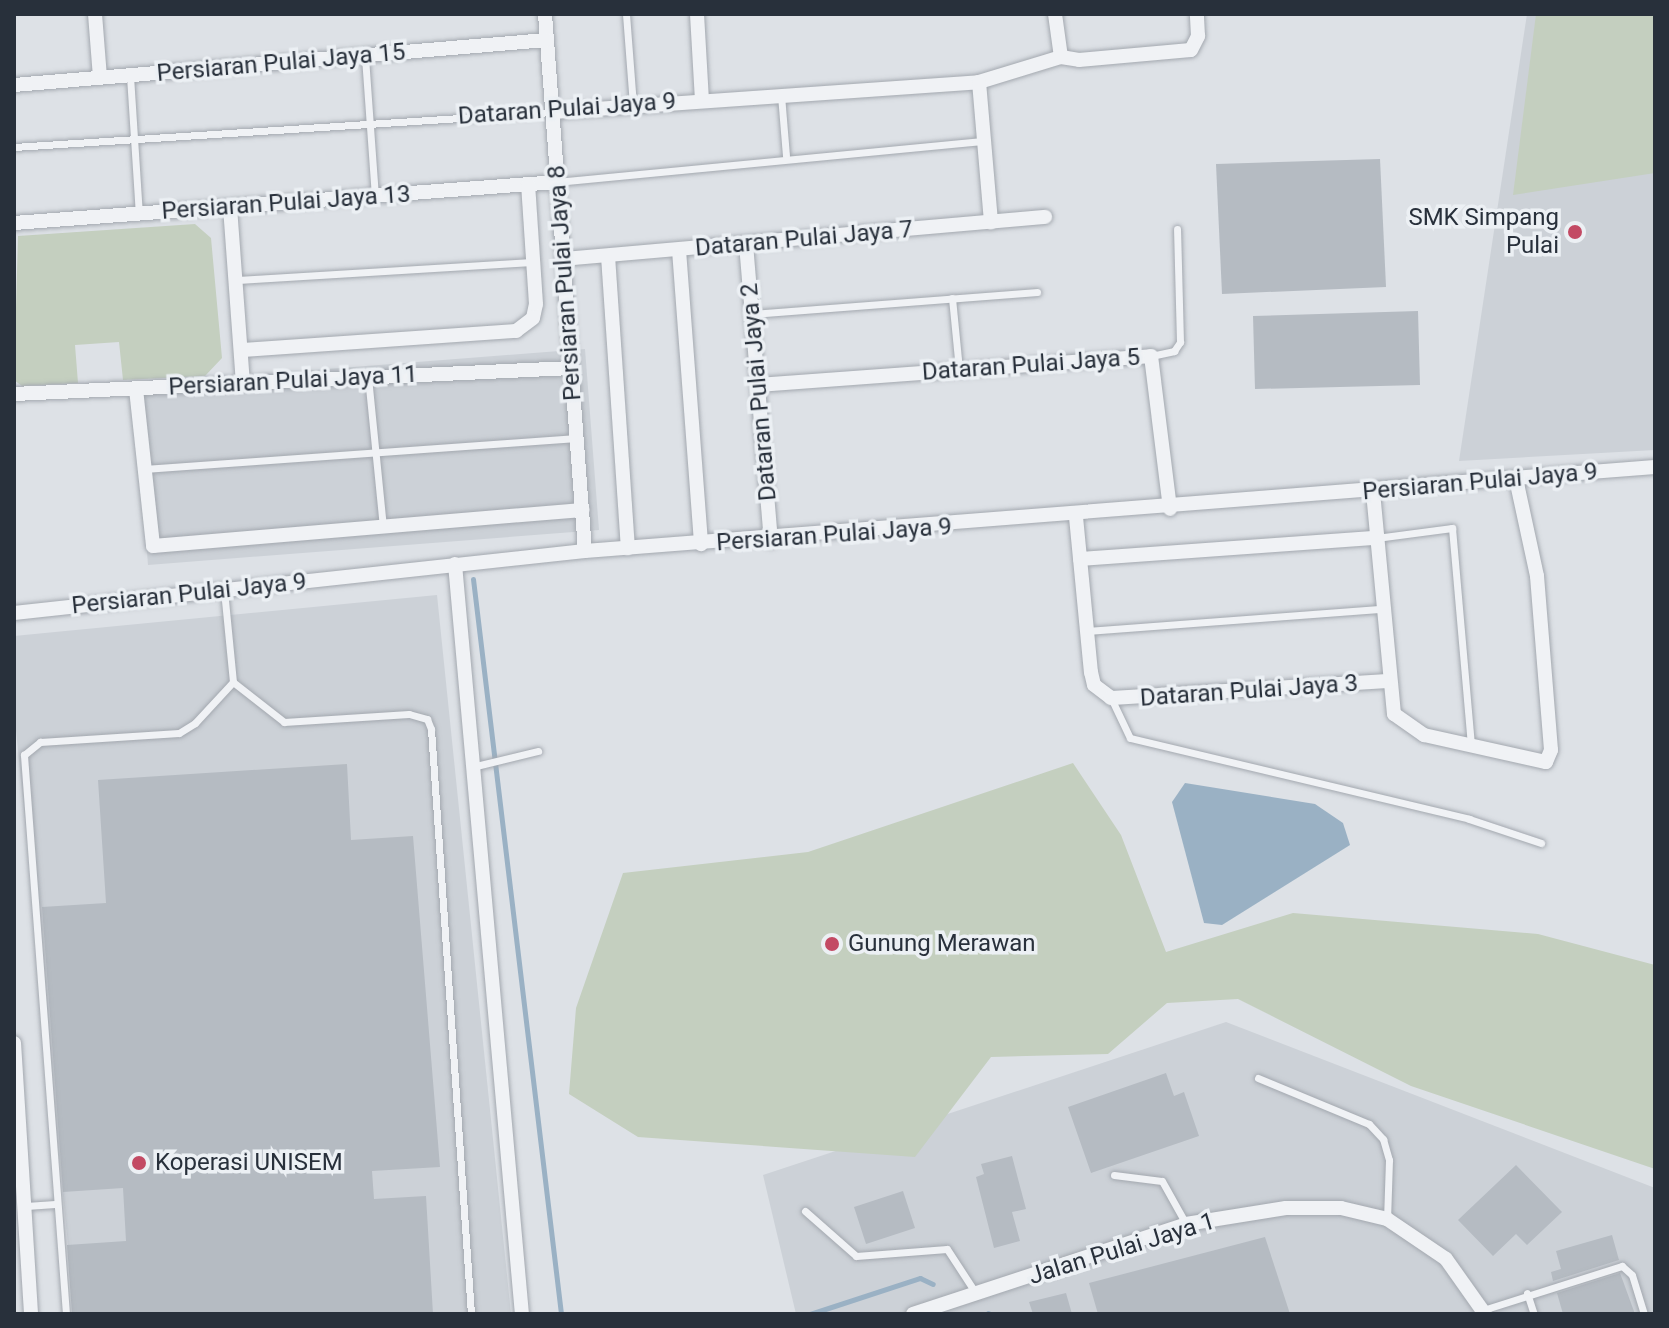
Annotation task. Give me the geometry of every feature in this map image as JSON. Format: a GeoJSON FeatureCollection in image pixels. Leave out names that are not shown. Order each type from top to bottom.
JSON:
{"type":"FeatureCollection","features":[{"type":"Feature","properties":{"kind":"street"},"geometry":{"type":"LineString","coordinates":[[95,14],[100,78]]}},
{"type":"Feature","properties":{"kind":"street","name":"Persiaran Pulai Jaya 8"},"geometry":{"type":"LineString","coordinates":[[545,14],[585,551]]}},
{"type":"Feature","properties":{"kind":"street"},"geometry":{"type":"LineString","coordinates":[[697,14],[702,100]]}},
{"type":"Feature","properties":{"kind":"street"},"geometry":{"type":"LineString","coordinates":[[1055,14],[1061,57]]}},
{"type":"Feature","properties":{"kind":"street","name":"Dataran Pulai Jaya 9"},"geometry":{"type":"LineString","coordinates":[[553,112],[979,82],[1061,57],[1191,50],[1198,36],[1197,14]]}},
{"type":"Feature","properties":{"kind":"street","name":"Persiaran Pulai Jaya 15"},"geometry":{"type":"LineString","coordinates":[[14,85],[547,40]]}},
{"type":"Feature","properties":{"kind":"street"},"geometry":{"type":"LineString","coordinates":[[979,82],[991,222]]}},
{"type":"Feature","properties":{"kind":"street","name":"Persiaran Pulai Jaya 13"},"geometry":{"type":"LineString","coordinates":[[14,223],[557,182]]}},
{"type":"Feature","properties":{"kind":"street"},"geometry":{"type":"LineString","coordinates":[[243,350],[516,331],[533,318],[528,184]]}},
{"type":"Feature","properties":{"kind":"street"},"geometry":{"type":"LineString","coordinates":[[230,207],[243,350],[243,384]]}},
{"type":"Feature","properties":{"kind":"street","name":"Dataran Pulai Jaya 7"},"geometry":{"type":"LineString","coordinates":[[563,259],[1045,217]]}},
{"type":"Feature","properties":{"kind":"street","name":"Dataran Pulai Jaya 2"},"geometry":{"type":"LineString","coordinates":[[746,244],[771,541]]}},
{"type":"Feature","properties":{"kind":"street"},"geometry":{"type":"LineString","coordinates":[[679,250],[701,544]]}},
{"type":"Feature","properties":{"kind":"street"},"geometry":{"type":"LineString","coordinates":[[608,256],[628,548]]}},
{"type":"Feature","properties":{"kind":"street","name":"Dataran Pulai Jaya 5"},"geometry":{"type":"LineString","coordinates":[[758,385],[1151,356],[1170,509]]}},
{"type":"Feature","properties":{"kind":"street","name":"Persiaran Pulai Jaya 11"},"geometry":{"type":"LineString","coordinates":[[14,394],[571,368]]}},
{"type":"Feature","properties":{"kind":"street"},"geometry":{"type":"LineString","coordinates":[[136,389],[153,546],[582,510]]}},
{"type":"Feature","properties":{"kind":"street","name":"Persiaran Pulai Jaya 9"},"geometry":{"type":"LineString","coordinates":[[14,613],[585,551],[771,541],[1655,467]]}},
{"type":"Feature","properties":{"kind":"street"},"geometry":{"type":"LineString","coordinates":[[1373,492],[1388,681],[1394,714],[1407,727],[1471,746],[1551,758],[1537,576],[1516,479]]}},
{"type":"Feature","properties":{"kind":"street"},"geometry":{"type":"LineString","coordinates":[[1076,517],[1094,685],[1111,698]]}},
{"type":"Feature","properties":{"kind":"street","name":"Persiaran Pulai Jaya 9"},"geometry":{"type":"LineString","coordinates":[[1080,559],[1376,538]]}},
{"type":"Feature","properties":{"kind":"street"},"geometry":{"type":"LineString","coordinates":[[455,564],[476,766],[522,1314]]}},
{"type":"Feature","properties":{"kind":"street","name":"Dataran Pulai Jaya 3"},"geometry":{"type":"LineString","coordinates":[[1111,698],[1388,681]]}},
{"type":"Feature","properties":{"kind":"street"},"geometry":{"type":"LineString","coordinates":[[14,1043],[31,1314]]}},
{"type":"Feature","properties":{"kind":"street","name":"Jalan Pulai Jaya 1"},"geometry":{"type":"LineString","coordinates":[[913,1314],[1186,1224],[1286,1208],[1341,1208],[1387,1219],[1446,1259],[1484,1312]]}},
{"type":"Feature","properties":{"kind":"lane"},"geometry":{"type":"LineString","coordinates":[[626,14],[633,104]]}},
{"type":"Feature","properties":{"kind":"lane"},"geometry":{"type":"LineString","coordinates":[[365,57],[375,196]]}},
{"type":"Feature","properties":{"kind":"lane"},"geometry":{"type":"LineString","coordinates":[[130,76],[139,214]]}},
{"type":"Feature","properties":{"kind":"lane"},"geometry":{"type":"LineString","coordinates":[[781,95],[786,156]]}},
{"type":"Feature","properties":{"kind":"lane","name":"Dataran Pulai Jaya 9"},"geometry":{"type":"LineString","coordinates":[[14,147],[553,112]]}},
{"type":"Feature","properties":{"kind":"lane"},"geometry":{"type":"LineString","coordinates":[[557,182],[786,156],[984,141]]}},
{"type":"Feature","properties":{"kind":"lane"},"geometry":{"type":"LineString","coordinates":[[1151,356],[1174,351],[1180,342],[1177,229]]}},
{"type":"Feature","properties":{"kind":"lane"},"geometry":{"type":"LineString","coordinates":[[237,280],[532,262]]}},
{"type":"Feature","properties":{"kind":"lane"},"geometry":{"type":"LineString","coordinates":[[752,314],[1037,292]]}},
{"type":"Feature","properties":{"kind":"lane"},"geometry":{"type":"LineString","coordinates":[[952,298],[959,369]]}},
{"type":"Feature","properties":{"kind":"lane"},"geometry":{"type":"LineString","coordinates":[[368,377],[383,526]]}},
{"type":"Feature","properties":{"kind":"lane"},"geometry":{"type":"LineString","coordinates":[[143,469],[376,455],[577,438]]}},
{"type":"Feature","properties":{"kind":"lane"},"geometry":{"type":"LineString","coordinates":[[1376,538],[1452,528],[1471,746]]}},
{"type":"Feature","properties":{"kind":"lane"},"geometry":{"type":"LineString","coordinates":[[66,1314],[55,1204],[24,755],[40,742],[179,733],[204,716],[233,682],[224,590]]}},
{"type":"Feature","properties":{"kind":"lane"},"geometry":{"type":"LineString","coordinates":[[1087,631],[1382,609]]}},
{"type":"Feature","properties":{"kind":"lane"},"geometry":{"type":"LineString","coordinates":[[233,682],[284,722],[409,714],[427,719],[431,729],[471,1314]]}},
{"type":"Feature","properties":{"kind":"lane"},"geometry":{"type":"LineString","coordinates":[[1111,698],[1130,738],[1469,819],[1541,843]]}},
{"type":"Feature","properties":{"kind":"lane"},"geometry":{"type":"LineString","coordinates":[[476,766],[538,751]]}},
{"type":"Feature","properties":{"kind":"lane"},"geometry":{"type":"LineString","coordinates":[[1258,1078],[1369,1124],[1383,1139],[1389,1160],[1387,1219]]}},
{"type":"Feature","properties":{"kind":"lane"},"geometry":{"type":"LineString","coordinates":[[1114,1175],[1162,1181],[1186,1224]]}},
{"type":"Feature","properties":{"kind":"lane"},"geometry":{"type":"LineString","coordinates":[[26,1206],[55,1204]]}},
{"type":"Feature","properties":{"kind":"lane"},"geometry":{"type":"LineString","coordinates":[[805,1211],[856,1256],[947,1249],[976,1294]]}},
{"type":"Feature","properties":{"kind":"lane"},"geometry":{"type":"LineString","coordinates":[[1484,1312],[1527,1293],[1622,1266],[1632,1275],[1644,1314]]}},
{"type":"Feature","properties":{"kind":"lane"},"geometry":{"type":"LineString","coordinates":[[1527,1293],[1534,1314]]}},
{"type":"Feature","properties":{"kind":"shaded area","name":"SMK Simpang Pulai"},"geometry":{"type":"Polygon","coordinates":[[[1527,14],[1655,14],[1655,450],[1459,461],[1527,14]]]}},
{"type":"Feature","properties":{"kind":"shaded area"},"geometry":{"type":"Polygon","coordinates":[[[585,349],[599,530],[148,565],[134,384],[585,349]]]}},
{"type":"Feature","properties":{"kind":"shaded area"},"geometry":{"type":"Polygon","coordinates":[[[437,595],[511,1314],[75,1314],[14,711],[14,636],[437,595]]]}},
{"type":"Feature","properties":{"kind":"shaded area"},"geometry":{"type":"Polygon","coordinates":[[[1226,1022],[1655,1188],[1655,1314],[796,1314],[763,1175],[1226,1022]]]}},
{"type":"Feature","properties":{"kind":"green space"},"geometry":{"type":"Polygon","coordinates":[[[1536,14],[1655,14],[1655,173],[1513,195],[1536,14]]]}},
{"type":"Feature","properties":{"kind":"green space"},"geometry":{"type":"Polygon","coordinates":[[[195,224],[211,238],[222,358],[205,376],[123,380],[119,342],[75,345],[78,383],[22,386],[14,380],[18,236],[195,224]]]}},
{"type":"Feature","properties":{"kind":"green space","name":"Gunung Merawan"},"geometry":{"type":"Polygon","coordinates":[[[1073,763],[1121,835],[1166,952],[1293,913],[1538,934],[1655,965],[1655,1169],[1411,1086],[1238,999],[1167,1003],[1108,1054],[991,1057],[915,1157],[638,1137],[569,1094],[576,1008],[623,873],[808,852],[1073,763]]]}},
{"type":"Feature","properties":{"kind":"water"},"geometry":{"type":"Polygon","coordinates":[[[1185,783],[1315,804],[1343,823],[1350,845],[1222,925],[1204,923],[1172,802],[1185,783]]]}},
{"type":"Feature","properties":{"kind":"building"},"geometry":{"type":"Polygon","coordinates":[[[1380,159],[1386,287],[1222,294],[1216,164],[1380,159]]]}},
{"type":"Feature","properties":{"kind":"building"},"geometry":{"type":"Polygon","coordinates":[[[1418,311],[1420,385],[1255,389],[1253,316],[1418,311]]]}},
{"type":"Feature","properties":{"kind":"building"},"geometry":{"type":"Polygon","coordinates":[[[347,764],[351,840],[413,836],[440,1167],[372,1171],[374,1199],[426,1196],[433,1314],[72,1314],[67,1245],[126,1241],[123,1188],[63,1192],[42,907],[106,903],[98,780],[347,764]]]}},
{"type":"Feature","properties":{"kind":"building"},"geometry":{"type":"Polygon","coordinates":[[[1166,1073],[1174,1096],[1184,1092],[1199,1136],[1091,1173],[1068,1107],[1166,1073]]]}},
{"type":"Feature","properties":{"kind":"building"},"geometry":{"type":"Polygon","coordinates":[[[1012,1156],[1026,1209],[1012,1212],[1020,1241],[994,1248],[976,1177],[984,1174],[981,1164],[1012,1156]]]}},
{"type":"Feature","properties":{"kind":"building"},"geometry":{"type":"Polygon","coordinates":[[[1516,1165],[1562,1212],[1527,1245],[1516,1234],[1493,1256],[1458,1220],[1516,1165]]]}},
{"type":"Feature","properties":{"kind":"building"},"geometry":{"type":"Polygon","coordinates":[[[903,1191],[915,1228],[866,1244],[854,1207],[903,1191]]]}},
{"type":"Feature","properties":{"kind":"building"},"geometry":{"type":"Polygon","coordinates":[[[1612,1235],[1619,1260],[1553,1281],[1551,1272],[1561,1269],[1556,1251],[1612,1235]]]}},
{"type":"Feature","properties":{"kind":"building"},"geometry":{"type":"Polygon","coordinates":[[[1265,1237],[1290,1314],[1098,1314],[1089,1283],[1265,1237]]]}},
{"type":"Feature","properties":{"kind":"building"},"geometry":{"type":"Polygon","coordinates":[[[1620,1273],[1635,1314],[1563,1314],[1557,1293],[1620,1273]]]}},
{"type":"Feature","properties":{"kind":"building"},"geometry":{"type":"Polygon","coordinates":[[[1066,1293],[1072,1314],[1033,1314],[1029,1302],[1066,1293]]]}},
{"type":"Feature","properties":{"kind":"waterway"},"geometry":{"type":"LineString","coordinates":[[473,579],[561,1314]]}},
{"type":"Feature","properties":{"kind":"waterway"},"geometry":{"type":"LineString","coordinates":[[810,1314],[920,1278],[933,1284]]}},
{"type":"Feature","properties":{"kind":"place","name":"SMK Simpang Pulai"},"geometry":{"type":"Point","coordinates":[1575,232]}},
{"type":"Feature","properties":{"kind":"place","name":"Gunung Merawan"},"geometry":{"type":"Point","coordinates":[832,944]}},
{"type":"Feature","properties":{"kind":"place","name":"Koperasi UNISEM"},"geometry":{"type":"Point","coordinates":[139,1163]}}]}
